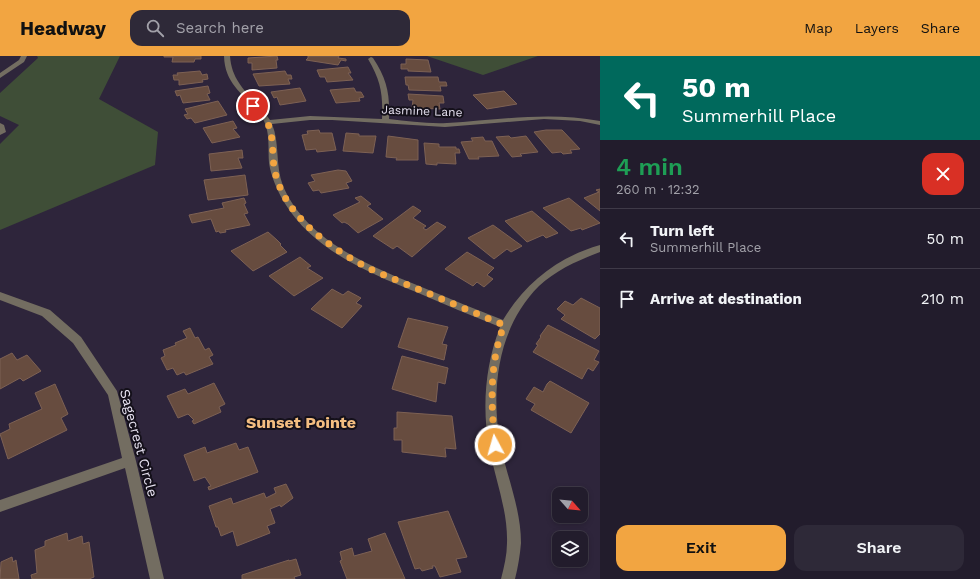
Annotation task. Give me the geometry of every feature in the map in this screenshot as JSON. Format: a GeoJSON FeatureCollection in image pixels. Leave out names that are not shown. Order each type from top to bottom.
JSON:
{"type":"FeatureCollection","features":[{"type":"Feature","properties":{"kind":"street"},"geometry":{"type":"LineString","coordinates":[[0,76],[22,61],[24,56]]}},
{"type":"Feature","properties":{"kind":"street"},"geometry":{"type":"LineString","coordinates":[[227,56],[226,64],[231,80],[267,122],[273,146],[274,168],[280,187],[292,210],[317,234],[345,255],[370,269],[504,325]]}},
{"type":"Feature","properties":{"kind":"street"},"geometry":{"type":"LineString","coordinates":[[371,60],[382,77],[386,88],[385,121]]}},
{"type":"Feature","properties":{"kind":"street","name":"Jasmine Lane"},"geometry":{"type":"LineString","coordinates":[[267,122],[310,118],[451,125],[544,117],[580,119],[600,123]]}},
{"type":"Feature","properties":{"kind":"street"},"geometry":{"type":"LineString","coordinates":[[0,125],[2,132],[0,133]]}},
{"type":"Feature","properties":{"kind":"street"},"geometry":{"type":"LineString","coordinates":[[508,579],[512,565],[514,521],[495,445],[491,409],[492,376],[497,344],[504,325],[515,308],[542,279],[558,267],[600,248]]}},
{"type":"Feature","properties":{"kind":"street","name":"Sagecrest Circle"},"geometry":{"type":"LineString","coordinates":[[0,296],[46,313],[77,340],[113,394],[157,579]]}},
{"type":"Feature","properties":{"kind":"street"},"geometry":{"type":"LineString","coordinates":[[0,506],[130,461]]}},
{"type":"Feature","properties":{"kind":"green space"},"geometry":{"type":"Polygon","coordinates":[[[37,56],[120,56],[99,99],[158,132],[155,165],[0,230],[0,144],[19,125],[0,116],[0,93],[38,58],[37,56]]]}},
{"type":"Feature","properties":{"kind":"green space"},"geometry":{"type":"Polygon","coordinates":[[[427,56],[538,56],[483,75],[427,56]]]}},
{"type":"Feature","properties":{"kind":"building"},"geometry":{"type":"Polygon","coordinates":[[[164,56],[201,56],[201,59],[195,59],[194,62],[172,62],[173,57],[164,56]]]}},
{"type":"Feature","properties":{"kind":"building"},"geometry":{"type":"Polygon","coordinates":[[[277,56],[277,68],[252,70],[252,63],[248,63],[248,58],[277,56]]]}},
{"type":"Feature","properties":{"kind":"building"},"geometry":{"type":"Polygon","coordinates":[[[308,56],[339,56],[338,58],[346,59],[346,61],[341,60],[338,65],[306,60],[308,56]]]}},
{"type":"Feature","properties":{"kind":"building"},"geometry":{"type":"Polygon","coordinates":[[[406,59],[428,60],[431,72],[408,71],[408,69],[401,69],[401,64],[406,64],[406,59]]]}},
{"type":"Feature","properties":{"kind":"building"},"geometry":{"type":"Polygon","coordinates":[[[348,67],[351,73],[348,73],[353,80],[327,82],[325,77],[320,77],[317,70],[348,67]]]}},
{"type":"Feature","properties":{"kind":"building"},"geometry":{"type":"Polygon","coordinates":[[[200,71],[202,75],[207,74],[208,79],[202,80],[203,82],[179,85],[179,80],[174,80],[173,75],[178,75],[177,73],[200,71]]]}},
{"type":"Feature","properties":{"kind":"building"},"geometry":{"type":"Polygon","coordinates":[[[285,71],[287,75],[291,75],[292,79],[288,79],[290,84],[259,86],[253,74],[285,71]]]}},
{"type":"Feature","properties":{"kind":"building"},"geometry":{"type":"Polygon","coordinates":[[[405,77],[438,77],[439,82],[446,82],[447,86],[440,86],[441,91],[409,90],[408,85],[406,85],[405,77]]]}},
{"type":"Feature","properties":{"kind":"building"},"geometry":{"type":"Polygon","coordinates":[[[208,86],[210,93],[207,94],[210,100],[183,103],[180,95],[177,96],[175,91],[208,86]]]}},
{"type":"Feature","properties":{"kind":"building"},"geometry":{"type":"Polygon","coordinates":[[[300,88],[306,101],[280,105],[277,97],[274,98],[271,92],[300,88]]]}},
{"type":"Feature","properties":{"kind":"building"},"geometry":{"type":"Polygon","coordinates":[[[354,88],[356,92],[361,92],[364,97],[359,98],[360,101],[336,103],[330,90],[354,88]]]}},
{"type":"Feature","properties":{"kind":"building"},"geometry":{"type":"Polygon","coordinates":[[[504,91],[517,104],[487,109],[473,95],[504,91]]]}},
{"type":"Feature","properties":{"kind":"building"},"geometry":{"type":"Polygon","coordinates":[[[408,94],[443,96],[444,103],[439,103],[440,109],[412,108],[413,100],[409,100],[408,94]]]}},
{"type":"Feature","properties":{"kind":"building"},"geometry":{"type":"Polygon","coordinates":[[[218,101],[227,115],[195,123],[191,118],[187,119],[184,115],[188,114],[185,109],[218,101]]]}},
{"type":"Feature","properties":{"kind":"building"},"geometry":{"type":"Polygon","coordinates":[[[233,121],[237,128],[233,129],[240,137],[212,143],[203,128],[233,121]]]}},
{"type":"Feature","properties":{"kind":"building"},"geometry":{"type":"Polygon","coordinates":[[[319,130],[320,133],[332,133],[336,150],[317,152],[316,149],[306,150],[302,135],[308,134],[307,131],[319,130]]]}},
{"type":"Feature","properties":{"kind":"building"},"geometry":{"type":"Polygon","coordinates":[[[562,130],[580,149],[570,150],[572,153],[552,153],[534,132],[562,130]]]}},
{"type":"Feature","properties":{"kind":"building"},"geometry":{"type":"Polygon","coordinates":[[[346,133],[359,134],[359,136],[376,136],[373,153],[343,151],[346,133]]]}},
{"type":"Feature","properties":{"kind":"building"},"geometry":{"type":"Polygon","coordinates":[[[388,136],[418,140],[418,160],[396,160],[397,158],[386,157],[388,136]]]}},
{"type":"Feature","properties":{"kind":"building"},"geometry":{"type":"Polygon","coordinates":[[[509,136],[511,138],[526,136],[538,152],[520,154],[522,156],[512,157],[496,137],[509,136]]]}},
{"type":"Feature","properties":{"kind":"building"},"geometry":{"type":"Polygon","coordinates":[[[483,137],[485,141],[492,141],[499,156],[469,159],[461,142],[473,141],[471,138],[483,137]]]}},
{"type":"Feature","properties":{"kind":"building"},"geometry":{"type":"Polygon","coordinates":[[[424,143],[439,144],[439,147],[456,147],[456,149],[459,149],[460,153],[455,153],[456,164],[426,164],[424,143]]]}},
{"type":"Feature","properties":{"kind":"building"},"geometry":{"type":"Polygon","coordinates":[[[242,150],[243,158],[238,158],[242,168],[211,171],[209,154],[242,150]]]}},
{"type":"Feature","properties":{"kind":"building"},"geometry":{"type":"Polygon","coordinates":[[[338,170],[346,171],[352,181],[346,183],[349,188],[321,193],[319,190],[313,191],[308,183],[315,181],[311,175],[338,170]]]}},
{"type":"Feature","properties":{"kind":"building"},"geometry":{"type":"Polygon","coordinates":[[[245,175],[248,195],[208,200],[204,180],[245,175]]]}},
{"type":"Feature","properties":{"kind":"building"},"geometry":{"type":"Polygon","coordinates":[[[600,189],[600,211],[584,198],[599,192],[596,190],[600,189]]]}},
{"type":"Feature","properties":{"kind":"building"},"geometry":{"type":"Polygon","coordinates":[[[361,196],[371,204],[367,206],[383,219],[358,233],[348,224],[344,222],[342,223],[333,215],[360,202],[355,198],[361,196]]]}},
{"type":"Feature","properties":{"kind":"building"},"geometry":{"type":"Polygon","coordinates":[[[244,198],[246,203],[244,204],[248,213],[244,214],[250,225],[225,230],[226,232],[220,233],[219,231],[216,232],[211,219],[192,223],[189,215],[224,208],[222,203],[244,198]]]}},
{"type":"Feature","properties":{"kind":"building"},"geometry":{"type":"Polygon","coordinates":[[[569,198],[600,223],[582,230],[581,228],[571,231],[543,208],[569,198]]]}},
{"type":"Feature","properties":{"kind":"building"},"geometry":{"type":"Polygon","coordinates":[[[413,206],[421,211],[413,218],[426,226],[423,228],[426,230],[437,222],[446,227],[412,257],[397,246],[393,249],[373,236],[413,206]]]}},
{"type":"Feature","properties":{"kind":"building"},"geometry":{"type":"Polygon","coordinates":[[[532,211],[558,233],[546,238],[543,235],[527,242],[505,221],[532,211]]]}},
{"type":"Feature","properties":{"kind":"building"},"geometry":{"type":"Polygon","coordinates":[[[493,225],[522,246],[511,252],[507,249],[494,259],[468,238],[493,225]]]}},
{"type":"Feature","properties":{"kind":"building"},"geometry":{"type":"Polygon","coordinates":[[[268,232],[287,252],[253,271],[231,251],[268,232]]]}},
{"type":"Feature","properties":{"kind":"building"},"geometry":{"type":"Polygon","coordinates":[[[467,252],[494,268],[487,275],[493,279],[484,287],[477,282],[473,286],[445,269],[467,252]]]}},
{"type":"Feature","properties":{"kind":"building"},"geometry":{"type":"Polygon","coordinates":[[[300,257],[311,266],[307,268],[323,278],[294,296],[269,276],[300,257]]]}},
{"type":"Feature","properties":{"kind":"building"},"geometry":{"type":"Polygon","coordinates":[[[332,289],[343,295],[348,291],[361,298],[356,303],[362,306],[342,328],[311,309],[332,289]]]}},
{"type":"Feature","properties":{"kind":"building"},"geometry":{"type":"Polygon","coordinates":[[[581,298],[600,308],[600,334],[595,339],[561,319],[565,315],[557,309],[565,301],[573,305],[581,298]]]}},
{"type":"Feature","properties":{"kind":"building"},"geometry":{"type":"Polygon","coordinates":[[[408,318],[448,327],[442,344],[447,345],[444,360],[398,347],[408,318]]]}},
{"type":"Feature","properties":{"kind":"building"},"geometry":{"type":"Polygon","coordinates":[[[548,325],[599,351],[594,360],[599,362],[593,371],[588,368],[582,379],[533,352],[538,345],[536,344],[541,337],[540,336],[548,325]]]}},
{"type":"Feature","properties":{"kind":"building"},"geometry":{"type":"Polygon","coordinates":[[[190,328],[195,338],[198,337],[205,350],[209,348],[213,355],[209,357],[213,364],[186,375],[184,372],[177,375],[173,368],[167,370],[161,358],[165,356],[163,350],[176,345],[175,343],[187,338],[183,331],[190,328]]]}},
{"type":"Feature","properties":{"kind":"building"},"geometry":{"type":"Polygon","coordinates":[[[12,353],[17,360],[27,355],[41,371],[23,381],[20,378],[0,389],[0,359],[12,353]]]}},
{"type":"Feature","properties":{"kind":"building"},"geometry":{"type":"Polygon","coordinates":[[[402,356],[448,368],[445,384],[438,382],[436,402],[392,389],[402,356]]]}},
{"type":"Feature","properties":{"kind":"building"},"geometry":{"type":"Polygon","coordinates":[[[550,381],[589,403],[571,433],[531,410],[535,404],[526,399],[534,387],[543,392],[550,381]]]}},
{"type":"Feature","properties":{"kind":"building"},"geometry":{"type":"Polygon","coordinates":[[[214,383],[225,404],[219,407],[221,412],[194,424],[192,421],[194,420],[188,414],[178,418],[167,396],[185,389],[188,394],[214,383]]]}},
{"type":"Feature","properties":{"kind":"building"},"geometry":{"type":"Polygon","coordinates":[[[55,384],[68,414],[61,418],[67,430],[8,459],[0,434],[10,429],[9,424],[42,409],[35,393],[55,384]]]}},
{"type":"Feature","properties":{"kind":"building"},"geometry":{"type":"Polygon","coordinates":[[[397,412],[452,416],[456,449],[445,448],[446,457],[402,452],[402,440],[394,440],[394,428],[397,428],[397,412]]]}},
{"type":"Feature","properties":{"kind":"building"},"geometry":{"type":"Polygon","coordinates":[[[236,443],[239,450],[248,447],[258,472],[209,490],[208,487],[211,486],[205,477],[194,481],[184,455],[205,447],[207,453],[236,443]]]}},
{"type":"Feature","properties":{"kind":"building"},"geometry":{"type":"Polygon","coordinates":[[[286,484],[293,498],[281,507],[280,505],[270,509],[275,523],[267,526],[270,533],[237,546],[233,531],[221,536],[218,527],[216,527],[209,506],[231,498],[233,504],[264,493],[266,498],[276,493],[274,488],[286,484]]]}},
{"type":"Feature","properties":{"kind":"building"},"geometry":{"type":"Polygon","coordinates":[[[448,511],[467,557],[456,559],[461,572],[440,577],[435,566],[422,571],[420,568],[415,569],[398,522],[448,511]]]}},
{"type":"Feature","properties":{"kind":"building"},"geometry":{"type":"Polygon","coordinates":[[[67,533],[68,541],[82,536],[83,544],[89,542],[94,577],[89,579],[32,579],[31,575],[37,573],[35,550],[45,546],[45,541],[67,533]]]}},
{"type":"Feature","properties":{"kind":"building"},"geometry":{"type":"Polygon","coordinates":[[[385,533],[405,579],[347,579],[340,561],[342,560],[340,552],[352,548],[354,556],[372,551],[368,539],[385,533]]]}},
{"type":"Feature","properties":{"kind":"building"},"geometry":{"type":"Polygon","coordinates":[[[12,557],[13,562],[16,560],[19,579],[0,579],[1,562],[12,557]]]}},
{"type":"Feature","properties":{"kind":"building"},"geometry":{"type":"Polygon","coordinates":[[[296,559],[301,575],[294,577],[295,579],[242,579],[242,575],[296,559]]]}},
{"type":"Feature","properties":{"kind":"district","name":"Sunset Pointe"},"geometry":{"type":"Point","coordinates":[301,422]}},
{"type":"Feature","properties":{"kind":"route"},"geometry":{"type":"LineString","coordinates":[[253,106],[267,122],[273,146],[274,168],[280,187],[292,210],[317,234],[351,260],[397,282],[504,325],[497,344],[492,376],[491,409],[495,445]]}}]}
